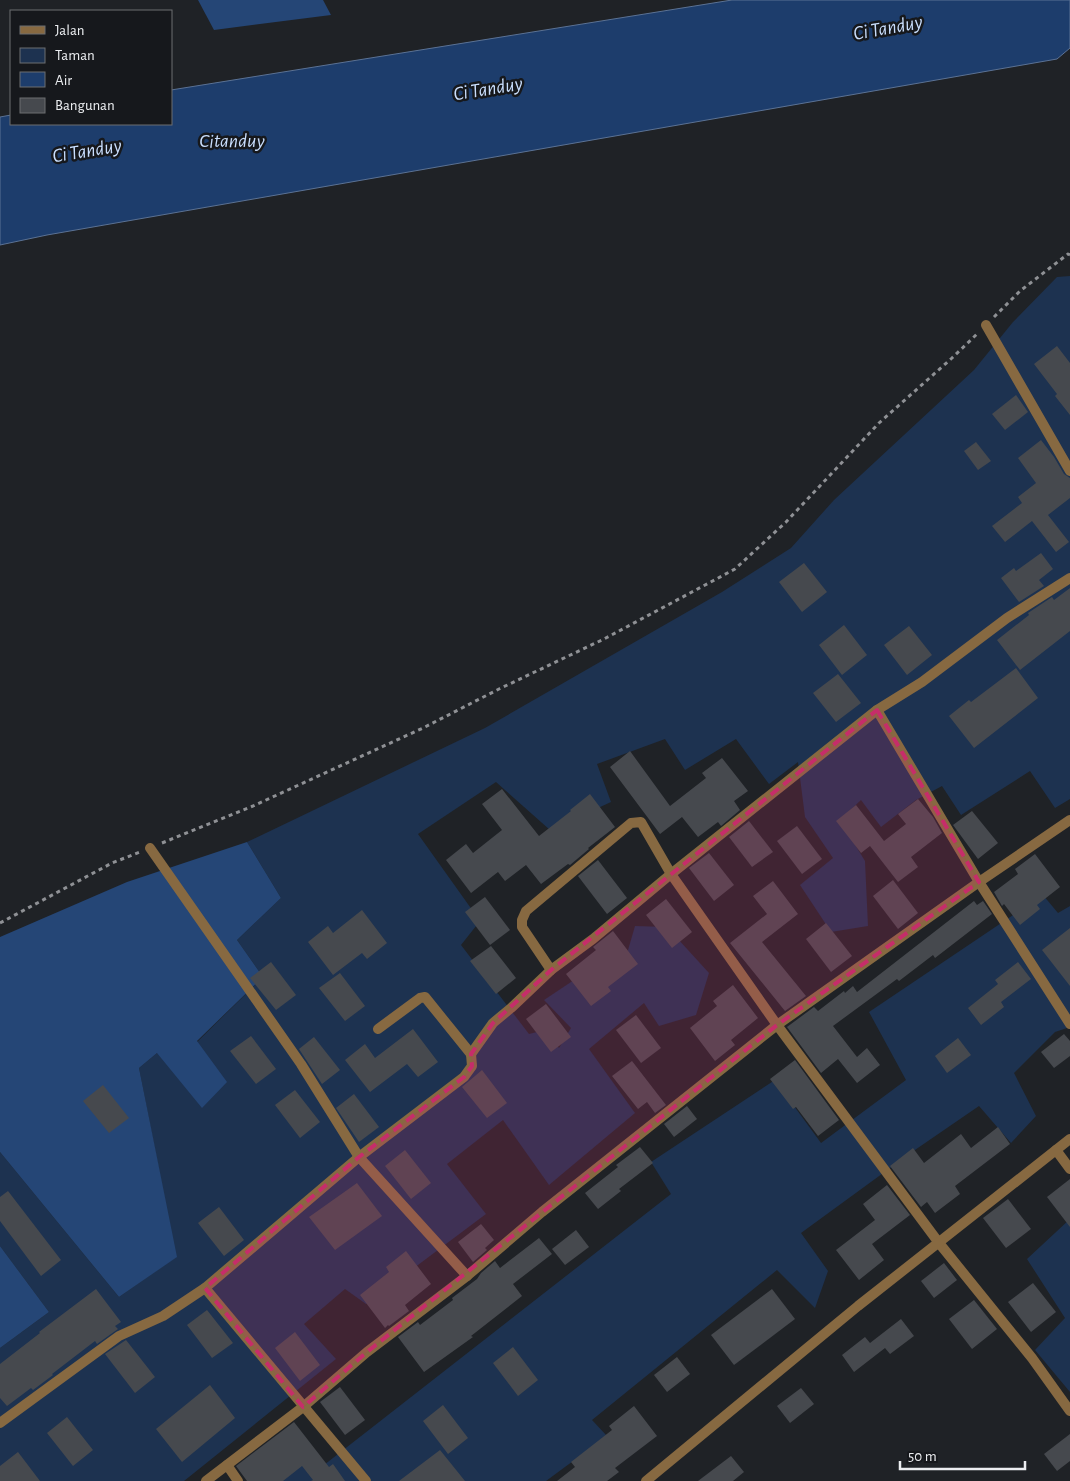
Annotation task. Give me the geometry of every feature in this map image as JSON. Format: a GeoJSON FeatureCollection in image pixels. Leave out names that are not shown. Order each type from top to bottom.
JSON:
{"type":"FeatureCollection","features":[{"type":"Feature","properties":{"kind":"street"},"geometry":{"type":"LineString","coordinates":[[986,325],[1070,471]]}},
{"type":"Feature","properties":{"kind":"street"},"geometry":{"type":"LineString","coordinates":[[471,1054],[493,1023],[551,970],[594,939],[671,874],[877,710],[922,682],[1007,618],[1070,578]]}},
{"type":"Feature","properties":{"kind":"street"},"geometry":{"type":"LineString","coordinates":[[877,710],[979,882],[1070,1024]]}},
{"type":"Feature","properties":{"kind":"street"},"geometry":{"type":"LineString","coordinates":[[206,1481],[303,1407],[366,1352],[467,1276],[542,1212],[777,1025],[1070,820]]}},
{"type":"Feature","properties":{"kind":"street"},"geometry":{"type":"LineString","coordinates":[[551,970],[522,927],[522,920],[526,911],[631,823],[641,822],[671,874],[777,1025],[939,1243],[1032,1358],[1070,1411]]}},
{"type":"Feature","properties":{"kind":"street"},"geometry":{"type":"LineString","coordinates":[[150,848],[301,1064],[359,1158],[467,1276]]}},
{"type":"Feature","properties":{"kind":"street"},"geometry":{"type":"LineString","coordinates":[[0,1423],[119,1336],[163,1316],[205,1288],[359,1158],[464,1077],[472,1066],[471,1054],[425,997],[420,998],[378,1029]]}},
{"type":"Feature","properties":{"kind":"street"},"geometry":{"type":"LineString","coordinates":[[646,1481],[858,1306],[1070,1139]]}},
{"type":"Feature","properties":{"kind":"street"},"geometry":{"type":"LineString","coordinates":[[1056,1150],[1070,1169]]}},
{"type":"Feature","properties":{"kind":"street"},"geometry":{"type":"LineString","coordinates":[[205,1288],[366,1481]]}},
{"type":"Feature","properties":{"kind":"street"},"geometry":{"type":"LineString","coordinates":[[227,1466],[238,1481]]}},
{"type":"Feature","properties":{"kind":"path"},"geometry":{"type":"LineString","coordinates":[[0,923],[112,863],[252,806],[422,728],[604,639],[735,569],[786,522],[880,423],[952,358],[1020,291],[1068,254],[1070,255]]}},
{"type":"Feature","properties":{"kind":"highlighted area"},"geometry":{"type":"Polygon","coordinates":[[[877,710],[979,882],[777,1025],[367,1352],[303,1407],[205,1288],[359,1157],[464,1077],[472,1066],[471,1054],[493,1023],[551,970],[877,710]]]}},
{"type":"Feature","properties":{"kind":"green space"},"geometry":{"type":"Polygon","coordinates":[[[1070,276],[1070,799],[1055,808],[1030,771],[961,815],[942,786],[916,800],[881,827],[861,800],[840,820],[865,861],[868,926],[831,932],[800,885],[833,858],[805,817],[798,762],[769,784],[736,739],[685,770],[665,739],[597,764],[611,802],[550,830],[496,782],[418,834],[480,921],[461,945],[529,1034],[545,1030],[559,1048],[571,1028],[544,1000],[580,976],[626,957],[635,926],[667,927],[709,973],[696,1015],[659,1026],[644,1003],[589,1049],[635,1113],[549,1185],[503,1120],[447,1164],[486,1214],[366,1304],[345,1289],[304,1324],[336,1359],[184,1481],[0,1481],[0,1348],[49,1312],[0,1246],[0,1152],[119,1297],[176,1257],[139,1068],[157,1053],[197,1042],[263,977],[237,940],[281,898],[247,842],[485,728],[722,592],[791,548],[834,500],[974,370],[1013,322],[1057,277],[1070,276]]]}},
{"type":"Feature","properties":{"kind":"green space"},"geometry":{"type":"Polygon","coordinates":[[[1043,895],[1058,913],[1070,906],[1070,1027],[1055,1032],[1014,1073],[1036,1116],[1011,1143],[979,1106],[801,1233],[828,1271],[815,1308],[777,1270],[592,1420],[607,1436],[546,1481],[269,1481],[307,1449],[324,1465],[671,1194],[651,1162],[775,1080],[821,1143],[906,1080],[869,1012],[1043,895]]]}},
{"type":"Feature","properties":{"kind":"green space"},"geometry":{"type":"Polygon","coordinates":[[[1070,1219],[1070,1392],[1035,1350],[1065,1318],[1027,1259],[1070,1219]]]}},
{"type":"Feature","properties":{"kind":"shaded area"},"geometry":{"type":"Polygon","coordinates":[[[198,0],[323,0],[331,15],[214,30],[198,0]]]}},
{"type":"Feature","properties":{"kind":"shaded area"},"geometry":{"type":"Polygon","coordinates":[[[247,842],[281,898],[237,940],[263,977],[197,1041],[227,1082],[202,1108],[157,1053],[139,1068],[177,1257],[119,1297],[0,1152],[0,937],[127,882],[247,842]]]}},
{"type":"Feature","properties":{"kind":"shaded area"},"geometry":{"type":"Polygon","coordinates":[[[0,1246],[49,1312],[0,1348],[0,1246]]]}},
{"type":"Feature","properties":{"kind":"water","name":"Citanduy"},"geometry":{"type":"Polygon","coordinates":[[[732,0],[1070,0],[1070,48],[1057,59],[47,235],[0,245],[0,117],[10,115],[10,125],[172,125],[172,90],[732,0]]]}},
{"type":"Feature","properties":{"kind":"building"},"geometry":{"type":"Polygon","coordinates":[[[1057,346],[1070,363],[1070,415],[1034,364],[1057,346]]]}},
{"type":"Feature","properties":{"kind":"building"},"geometry":{"type":"Polygon","coordinates":[[[1016,395],[1028,412],[1005,430],[992,414],[1016,395]]]}},
{"type":"Feature","properties":{"kind":"building"},"geometry":{"type":"Polygon","coordinates":[[[1041,440],[1064,474],[1070,478],[1070,498],[1048,515],[1069,542],[1056,552],[1032,521],[1005,542],[992,526],[1022,503],[1018,497],[1036,483],[1018,458],[1041,440]]]}},
{"type":"Feature","properties":{"kind":"building"},"geometry":{"type":"Polygon","coordinates":[[[976,442],[991,461],[978,470],[964,451],[976,442]]]}},
{"type":"Feature","properties":{"kind":"building"},"geometry":{"type":"Polygon","coordinates":[[[1041,553],[1053,569],[1039,580],[1044,586],[1019,602],[1001,578],[1014,568],[1016,571],[1041,553]]]}},
{"type":"Feature","properties":{"kind":"building"},"geometry":{"type":"Polygon","coordinates":[[[804,563],[827,592],[802,612],[779,582],[804,563]]]}},
{"type":"Feature","properties":{"kind":"building"},"geometry":{"type":"Polygon","coordinates":[[[1070,588],[1070,631],[1020,670],[997,640],[1029,615],[1028,613],[1052,597],[1054,600],[1070,588]]]}},
{"type":"Feature","properties":{"kind":"building"},"geometry":{"type":"Polygon","coordinates":[[[844,625],[867,655],[842,675],[819,645],[844,625]]]}},
{"type":"Feature","properties":{"kind":"building"},"geometry":{"type":"Polygon","coordinates":[[[909,626],[932,655],[907,675],[884,645],[909,626]]]}},
{"type":"Feature","properties":{"kind":"building"},"geometry":{"type":"Polygon","coordinates":[[[1016,668],[1038,698],[974,748],[949,716],[1016,668]]]}},
{"type":"Feature","properties":{"kind":"building"},"geometry":{"type":"Polygon","coordinates":[[[838,674],[861,703],[836,722],[813,693],[838,674]]]}},
{"type":"Feature","properties":{"kind":"building"},"geometry":{"type":"Polygon","coordinates":[[[630,751],[670,806],[706,778],[702,773],[722,758],[748,791],[734,801],[740,810],[721,826],[718,822],[698,837],[682,817],[660,834],[610,767],[630,751]]]}},
{"type":"Feature","properties":{"kind":"building"},"geometry":{"type":"Polygon","coordinates":[[[502,789],[539,836],[590,794],[615,827],[570,865],[568,864],[541,884],[526,865],[505,881],[498,872],[471,893],[446,860],[466,844],[473,853],[502,830],[482,804],[502,789]]]}},
{"type":"Feature","properties":{"kind":"building"},"geometry":{"type":"Polygon","coordinates":[[[918,799],[933,817],[942,833],[911,857],[918,867],[898,882],[870,846],[861,853],[836,821],[856,805],[884,841],[906,824],[898,814],[918,799]]]}},
{"type":"Feature","properties":{"kind":"building"},"geometry":{"type":"Polygon","coordinates":[[[972,811],[998,843],[978,859],[953,825],[972,811]]]}},
{"type":"Feature","properties":{"kind":"building"},"geometry":{"type":"Polygon","coordinates":[[[749,821],[773,852],[752,867],[729,837],[749,821]]]}},
{"type":"Feature","properties":{"kind":"building"},"geometry":{"type":"Polygon","coordinates":[[[797,826],[822,859],[802,874],[777,841],[797,826]]]}},
{"type":"Feature","properties":{"kind":"building"},"geometry":{"type":"Polygon","coordinates":[[[709,853],[734,885],[714,901],[689,868],[709,853]]]}},
{"type":"Feature","properties":{"kind":"building"},"geometry":{"type":"Polygon","coordinates":[[[1035,854],[1060,887],[1037,905],[1040,909],[1020,925],[1004,904],[1002,906],[994,892],[1018,874],[1015,869],[1035,854]]]}},
{"type":"Feature","properties":{"kind":"building"},"geometry":{"type":"Polygon","coordinates":[[[598,860],[627,898],[607,914],[578,876],[598,860]]]}},
{"type":"Feature","properties":{"kind":"building"},"geometry":{"type":"Polygon","coordinates":[[[893,880],[918,913],[898,929],[873,896],[893,880]]]}},
{"type":"Feature","properties":{"kind":"building"},"geometry":{"type":"Polygon","coordinates":[[[773,881],[798,914],[762,942],[806,996],[785,1011],[730,943],[767,914],[753,896],[773,881]]]}},
{"type":"Feature","properties":{"kind":"building"},"geometry":{"type":"Polygon","coordinates":[[[485,897],[510,930],[490,945],[465,912],[485,897]]]}},
{"type":"Feature","properties":{"kind":"building"},"geometry":{"type":"Polygon","coordinates":[[[666,899],[692,932],[672,948],[646,915],[666,899]]]}},
{"type":"Feature","properties":{"kind":"building"},"geometry":{"type":"Polygon","coordinates":[[[974,901],[977,905],[983,901],[992,914],[935,958],[933,955],[899,981],[897,979],[833,1026],[857,1057],[867,1048],[880,1065],[857,1083],[838,1059],[821,1073],[787,1027],[814,1007],[818,1011],[853,986],[857,992],[974,901]]]}},
{"type":"Feature","properties":{"kind":"building"},"geometry":{"type":"Polygon","coordinates":[[[362,910],[387,943],[367,959],[362,953],[333,975],[308,942],[328,926],[333,933],[362,910]]]}},
{"type":"Feature","properties":{"kind":"building"},"geometry":{"type":"Polygon","coordinates":[[[826,923],[852,956],[831,972],[806,939],[826,923]]]}},
{"type":"Feature","properties":{"kind":"building"},"geometry":{"type":"Polygon","coordinates":[[[1070,928],[1070,986],[1042,950],[1070,928]]]}},
{"type":"Feature","properties":{"kind":"building"},"geometry":{"type":"Polygon","coordinates":[[[613,931],[638,964],[608,987],[611,991],[591,1006],[566,974],[596,950],[593,947],[613,931]]]}},
{"type":"Feature","properties":{"kind":"building"},"geometry":{"type":"Polygon","coordinates":[[[491,946],[516,978],[496,994],[470,961],[491,946]]]}},
{"type":"Feature","properties":{"kind":"building"},"geometry":{"type":"Polygon","coordinates":[[[271,962],[296,995],[276,1010],[250,978],[271,962]]]}},
{"type":"Feature","properties":{"kind":"building"},"geometry":{"type":"Polygon","coordinates":[[[1018,962],[1031,979],[1001,1002],[1004,1007],[981,1025],[968,1008],[998,984],[995,980],[1018,962]]]}},
{"type":"Feature","properties":{"kind":"building"},"geometry":{"type":"Polygon","coordinates":[[[340,973],[365,1006],[345,1021],[319,988],[340,973]]]}},
{"type":"Feature","properties":{"kind":"building"},"geometry":{"type":"Polygon","coordinates":[[[733,985],[758,1018],[731,1040],[735,1045],[715,1061],[690,1028],[717,1006],[713,1001],[733,985]]]}},
{"type":"Feature","properties":{"kind":"building"},"geometry":{"type":"Polygon","coordinates":[[[546,1004],[571,1037],[551,1052],[526,1019],[546,1004]]]}},
{"type":"Feature","properties":{"kind":"building"},"geometry":{"type":"Polygon","coordinates":[[[636,1015],[661,1048],[641,1063],[616,1030],[636,1015]]]}},
{"type":"Feature","properties":{"kind":"building"},"geometry":{"type":"Polygon","coordinates":[[[413,1029],[438,1062],[418,1077],[407,1064],[370,1092],[345,1060],[365,1044],[375,1058],[413,1029]]]}},
{"type":"Feature","properties":{"kind":"building"},"geometry":{"type":"Polygon","coordinates":[[[1064,1034],[1070,1041],[1070,1056],[1054,1068],[1041,1052],[1064,1034]]]}},
{"type":"Feature","properties":{"kind":"building"},"geometry":{"type":"Polygon","coordinates":[[[251,1036],[276,1069],[256,1084],[230,1051],[251,1036]]]}},
{"type":"Feature","properties":{"kind":"building"},"geometry":{"type":"Polygon","coordinates":[[[314,1037],[340,1070],[322,1084],[299,1049],[314,1037]]]}},
{"type":"Feature","properties":{"kind":"building"},"geometry":{"type":"Polygon","coordinates":[[[958,1038],[971,1055],[947,1073],[935,1056],[958,1038]]]}},
{"type":"Feature","properties":{"kind":"building"},"geometry":{"type":"Polygon","coordinates":[[[795,1060],[839,1120],[818,1136],[796,1107],[793,1109],[770,1079],[795,1060]]]}},
{"type":"Feature","properties":{"kind":"building"},"geometry":{"type":"Polygon","coordinates":[[[632,1061],[666,1105],[655,1113],[647,1102],[638,1109],[612,1076],[632,1061]]]}},
{"type":"Feature","properties":{"kind":"building"},"geometry":{"type":"Polygon","coordinates":[[[482,1070],[507,1103],[487,1118],[462,1087],[482,1070]]]}},
{"type":"Feature","properties":{"kind":"building"},"geometry":{"type":"Polygon","coordinates":[[[103,1085],[129,1118],[109,1133],[83,1101],[103,1085]]]}},
{"type":"Feature","properties":{"kind":"building"},"geometry":{"type":"Polygon","coordinates":[[[295,1090],[320,1122],[300,1138],[275,1105],[295,1090]]]}},
{"type":"Feature","properties":{"kind":"building"},"geometry":{"type":"Polygon","coordinates":[[[354,1094],[379,1127],[359,1142],[336,1108],[354,1094]]]}},
{"type":"Feature","properties":{"kind":"building"},"geometry":{"type":"Polygon","coordinates":[[[687,1106],[697,1119],[674,1137],[664,1124],[687,1106]]]}},
{"type":"Feature","properties":{"kind":"building"},"geometry":{"type":"Polygon","coordinates":[[[998,1127],[1010,1144],[955,1186],[960,1194],[935,1213],[927,1202],[921,1207],[890,1166],[913,1148],[924,1163],[961,1134],[971,1148],[998,1127]]]}},
{"type":"Feature","properties":{"kind":"building"},"geometry":{"type":"Polygon","coordinates":[[[640,1147],[653,1163],[619,1189],[621,1191],[598,1209],[585,1193],[618,1167],[616,1165],[640,1147]]]}},
{"type":"Feature","properties":{"kind":"building"},"geometry":{"type":"Polygon","coordinates":[[[405,1150],[431,1183],[411,1199],[385,1166],[405,1150]]]}},
{"type":"Feature","properties":{"kind":"building"},"geometry":{"type":"Polygon","coordinates":[[[1070,1179],[1070,1227],[1047,1197],[1070,1179]]]}},
{"type":"Feature","properties":{"kind":"building"},"geometry":{"type":"Polygon","coordinates":[[[357,1183],[382,1216],[335,1250],[309,1217],[357,1183]]]}},
{"type":"Feature","properties":{"kind":"building"},"geometry":{"type":"Polygon","coordinates":[[[887,1185],[910,1215],[872,1244],[884,1260],[859,1280],[836,1250],[875,1220],[863,1204],[887,1185]]]}},
{"type":"Feature","properties":{"kind":"building"},"geometry":{"type":"Polygon","coordinates":[[[8,1191],[61,1260],[41,1276],[0,1221],[0,1197],[8,1191]]]}},
{"type":"Feature","properties":{"kind":"building"},"geometry":{"type":"Polygon","coordinates":[[[1008,1199],[1031,1229],[1006,1248],[983,1218],[1008,1199]]]}},
{"type":"Feature","properties":{"kind":"building"},"geometry":{"type":"Polygon","coordinates":[[[219,1207],[244,1240],[224,1256],[198,1223],[219,1207]]]}},
{"type":"Feature","properties":{"kind":"building"},"geometry":{"type":"Polygon","coordinates":[[[481,1224],[494,1240],[485,1248],[487,1250],[473,1262],[458,1242],[481,1224]]]}},
{"type":"Feature","properties":{"kind":"building"},"geometry":{"type":"Polygon","coordinates":[[[576,1230],[589,1247],[565,1265],[552,1249],[576,1230]]]}},
{"type":"Feature","properties":{"kind":"building"},"geometry":{"type":"Polygon","coordinates":[[[539,1238],[552,1254],[513,1284],[522,1296],[471,1336],[473,1337],[424,1372],[398,1337],[418,1322],[420,1325],[453,1300],[452,1298],[477,1279],[495,1261],[500,1268],[539,1238]]]}},
{"type":"Feature","properties":{"kind":"building"},"geometry":{"type":"Polygon","coordinates":[[[406,1251],[431,1284],[405,1305],[409,1311],[385,1328],[360,1295],[389,1272],[386,1267],[406,1251]]]}},
{"type":"Feature","properties":{"kind":"building"},"geometry":{"type":"Polygon","coordinates":[[[944,1263],[957,1280],[934,1298],[921,1281],[944,1263]]]}},
{"type":"Feature","properties":{"kind":"building"},"geometry":{"type":"Polygon","coordinates":[[[1033,1283],[1056,1312],[1031,1332],[1008,1302],[1033,1283]]]}},
{"type":"Feature","properties":{"kind":"building"},"geometry":{"type":"Polygon","coordinates":[[[96,1289],[121,1322],[115,1326],[118,1329],[97,1344],[95,1341],[33,1390],[31,1388],[7,1406],[0,1398],[0,1364],[96,1289]]]}},
{"type":"Feature","properties":{"kind":"building"},"geometry":{"type":"Polygon","coordinates":[[[772,1289],[795,1319],[734,1365],[711,1335],[772,1289]]]}},
{"type":"Feature","properties":{"kind":"building"},"geometry":{"type":"Polygon","coordinates":[[[974,1300],[997,1329],[972,1349],[949,1319],[974,1300]]]}},
{"type":"Feature","properties":{"kind":"building"},"geometry":{"type":"Polygon","coordinates":[[[207,1310],[233,1343],[212,1358],[187,1325],[207,1310]]]}},
{"type":"Feature","properties":{"kind":"building"},"geometry":{"type":"Polygon","coordinates":[[[901,1319],[914,1336],[890,1354],[885,1348],[854,1372],[842,1355],[865,1337],[870,1343],[901,1319]]]}},
{"type":"Feature","properties":{"kind":"building"},"geometry":{"type":"Polygon","coordinates":[[[295,1332],[320,1365],[300,1381],[275,1348],[295,1332]]]}},
{"type":"Feature","properties":{"kind":"building"},"geometry":{"type":"Polygon","coordinates":[[[126,1340],[155,1377],[135,1393],[105,1354],[126,1340]]]}},
{"type":"Feature","properties":{"kind":"building"},"geometry":{"type":"Polygon","coordinates":[[[513,1347],[538,1380],[518,1396],[493,1363],[513,1347]]]}},
{"type":"Feature","properties":{"kind":"building"},"geometry":{"type":"Polygon","coordinates":[[[677,1357],[690,1374],[667,1392],[654,1375],[677,1357]]]}},
{"type":"Feature","properties":{"kind":"building"},"geometry":{"type":"Polygon","coordinates":[[[210,1385],[235,1418],[182,1462],[156,1429],[210,1385]]]}},
{"type":"Feature","properties":{"kind":"building"},"geometry":{"type":"Polygon","coordinates":[[[340,1387],[365,1420],[345,1435],[320,1402],[340,1387]]]}},
{"type":"Feature","properties":{"kind":"building"},"geometry":{"type":"Polygon","coordinates":[[[801,1388],[814,1404],[790,1423],[777,1406],[801,1388]]]}},
{"type":"Feature","properties":{"kind":"building"},"geometry":{"type":"Polygon","coordinates":[[[443,1405],[468,1438],[448,1454],[423,1421],[443,1405]]]}},
{"type":"Feature","properties":{"kind":"building"},"geometry":{"type":"Polygon","coordinates":[[[634,1406],[657,1436],[615,1468],[619,1472],[607,1481],[557,1481],[575,1467],[571,1462],[612,1430],[609,1426],[634,1406]]]}},
{"type":"Feature","properties":{"kind":"building"},"geometry":{"type":"Polygon","coordinates":[[[67,1417],[93,1450],[73,1466],[47,1433],[67,1417]]]}},
{"type":"Feature","properties":{"kind":"building"},"geometry":{"type":"Polygon","coordinates":[[[294,1422],[329,1467],[333,1464],[345,1481],[311,1481],[313,1480],[302,1466],[283,1481],[247,1481],[236,1466],[294,1422]]]}},
{"type":"Feature","properties":{"kind":"building"},"geometry":{"type":"Polygon","coordinates":[[[1070,1434],[1070,1461],[1057,1471],[1044,1454],[1070,1434]]]}},
{"type":"Feature","properties":{"kind":"building"},"geometry":{"type":"Polygon","coordinates":[[[440,1450],[465,1481],[399,1481],[440,1450]]]}},
{"type":"Feature","properties":{"kind":"building"},"geometry":{"type":"Polygon","coordinates":[[[18,1452],[40,1481],[0,1481],[0,1466],[18,1452]]]}},
{"type":"Feature","properties":{"kind":"building"},"geometry":{"type":"Polygon","coordinates":[[[731,1456],[744,1472],[733,1481],[698,1481],[731,1456]]]}},
{"type":"Feature","properties":{"kind":"water label","name":"Ci Tanduy"},"geometry":{"type":"Point","coordinates":[888,28]}},
{"type":"Feature","properties":{"kind":"water label","name":"Ci Tanduy"},"geometry":{"type":"Point","coordinates":[488,89]}},
{"type":"Feature","properties":{"kind":"water label","name":"Ci Tanduy"},"geometry":{"type":"Point","coordinates":[87,151]}}]}
